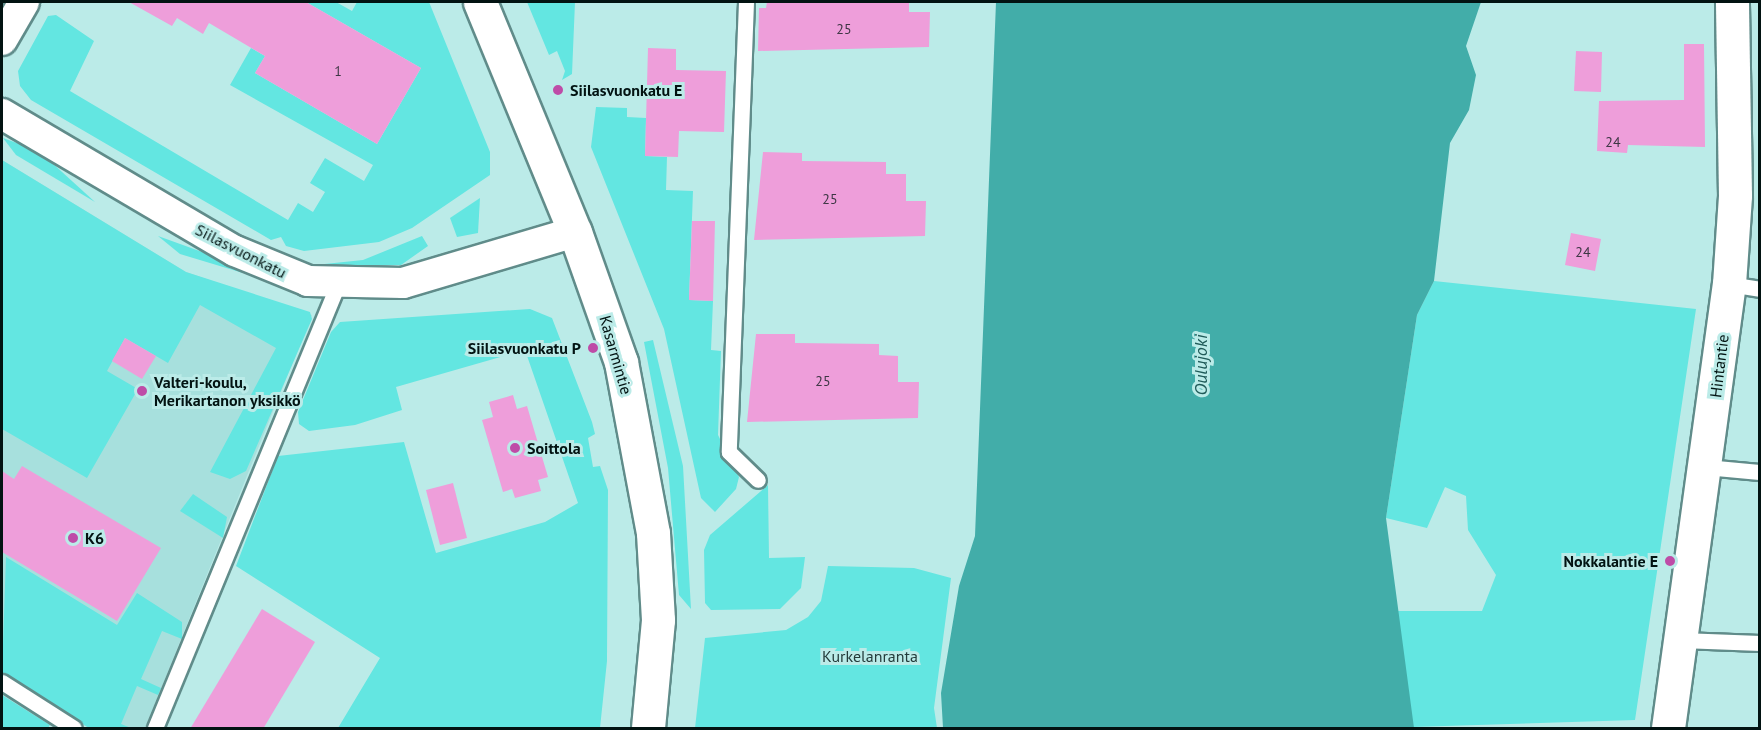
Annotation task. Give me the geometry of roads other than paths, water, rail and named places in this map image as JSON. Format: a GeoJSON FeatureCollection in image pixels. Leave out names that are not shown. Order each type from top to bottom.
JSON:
{"type":"FeatureCollection","features":[{"type":"Feature","properties":{"kind":"street"},"geometry":{"type":"LineString","coordinates":[[2,40],[24,2]]}},
{"type":"Feature","properties":{"kind":"street","name":"Kasarmintie"},"geometry":{"type":"LineString","coordinates":[[480,2],[575,232],[621,362],[647,492],[658,620],[648,729]]}},
{"type":"Feature","properties":{"kind":"street","name":"Hintantie"},"geometry":{"type":"LineString","coordinates":[[1668,729],[1705,467],[1744,287],[1735,195],[1732,2]]}},
{"type":"Feature","properties":{"kind":"street","name":"Siilasvuonkatu"},"geometry":{"type":"LineString","coordinates":[[2,114],[235,251],[290,276],[338,285],[403,283],[575,232]]}},
{"type":"Feature","properties":{"kind":"lane"},"geometry":{"type":"LineString","coordinates":[[746,2],[729,452],[758,480]]}},
{"type":"Feature","properties":{"kind":"lane"},"geometry":{"type":"LineString","coordinates":[[155,729],[338,285]]}},
{"type":"Feature","properties":{"kind":"lane"},"geometry":{"type":"LineString","coordinates":[[1705,467],[1760,472]]}},
{"type":"Feature","properties":{"kind":"lane"},"geometry":{"type":"LineString","coordinates":[[1681,640],[1760,643]]}},
{"type":"Feature","properties":{"kind":"lane"},"geometry":{"type":"LineString","coordinates":[[2,682],[74,729]]}},
{"type":"Feature","properties":{"kind":"water","name":"Oulujoki"},"geometry":{"type":"Polygon","coordinates":[[[996,2],[1481,2],[1466,46],[1476,75],[1469,110],[1450,143],[1434,281],[1417,315],[1386,518],[1414,728],[943,728],[941,693],[959,586],[975,536],[996,2]]]}},
{"type":"Feature","properties":{"kind":"place","name":"Siilasvuonkatu E"},"geometry":{"type":"Point","coordinates":[558,90]}},
{"type":"Feature","properties":{"kind":"place","name":"Siilasvuonkatu P"},"geometry":{"type":"Point","coordinates":[593,348]}},
{"type":"Feature","properties":{"kind":"place","name":"Valteri-koulu, Merikartanon yksikkö"},"geometry":{"type":"Point","coordinates":[142,391]}},
{"type":"Feature","properties":{"kind":"place","name":"Soittola"},"geometry":{"type":"Point","coordinates":[515,448]}},
{"type":"Feature","properties":{"kind":"place","name":"K6"},"geometry":{"type":"Point","coordinates":[73,538]}},
{"type":"Feature","properties":{"kind":"place","name":"Nokkalantie E"},"geometry":{"type":"Point","coordinates":[1670,561]}},
{"type":"Feature","properties":{"kind":"park label","name":"Kurkelanranta"},"geometry":{"type":"Point","coordinates":[870,656]}}]}
